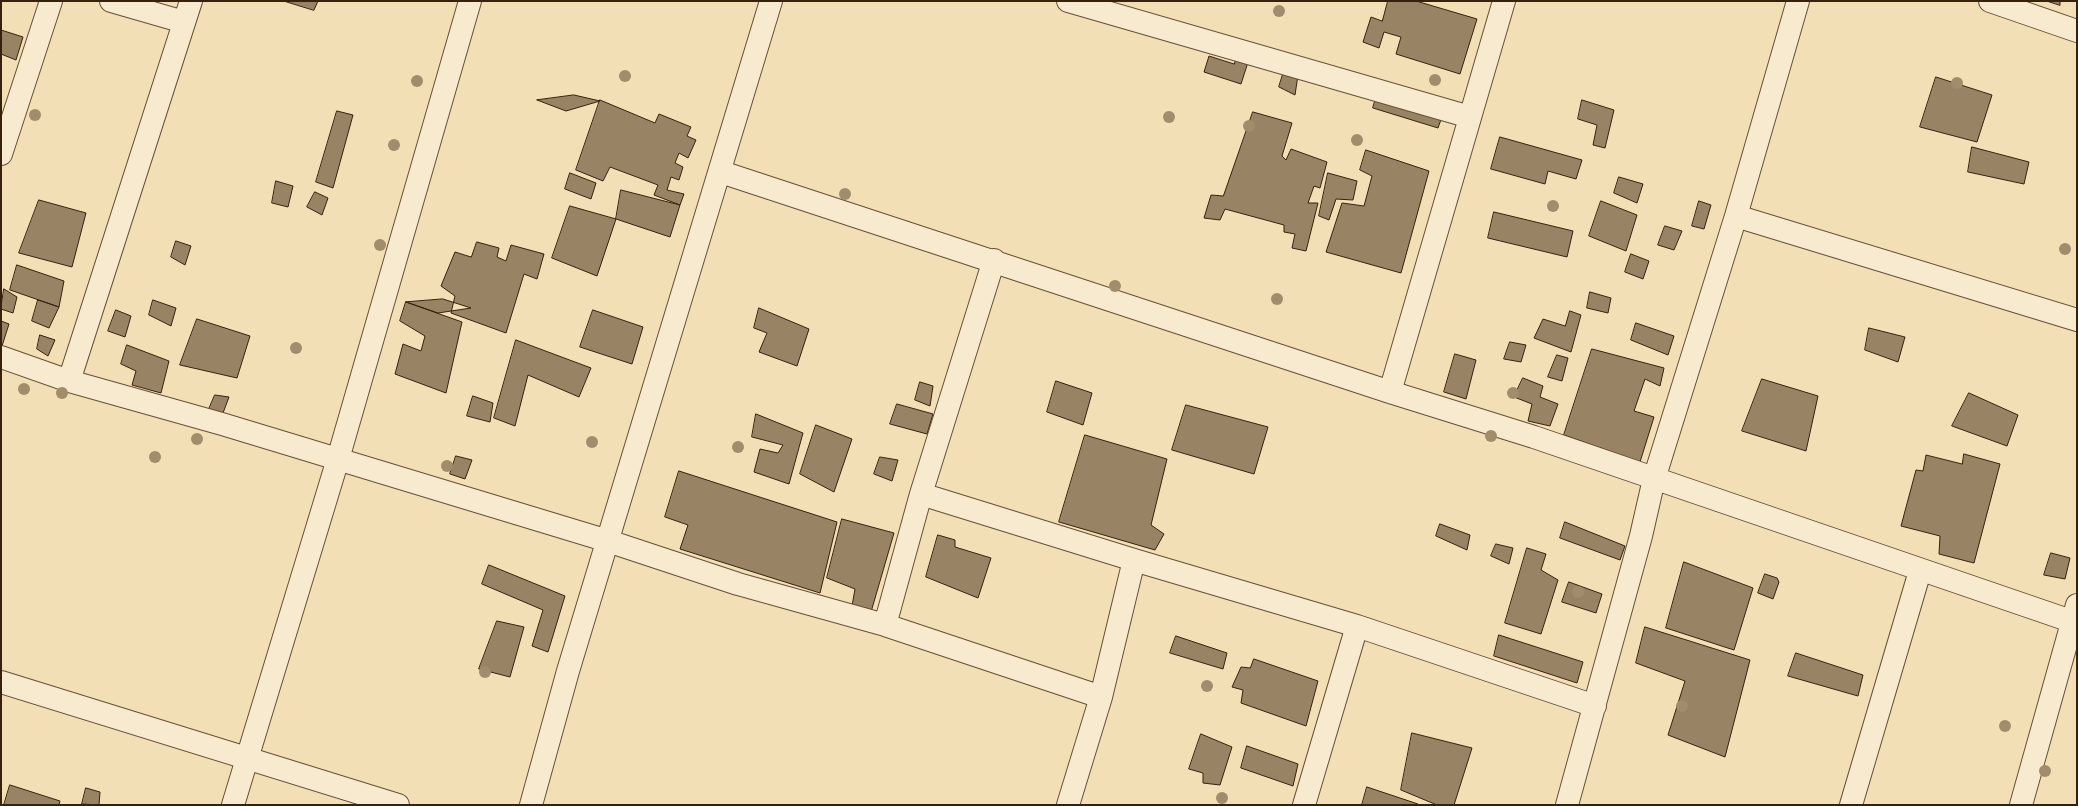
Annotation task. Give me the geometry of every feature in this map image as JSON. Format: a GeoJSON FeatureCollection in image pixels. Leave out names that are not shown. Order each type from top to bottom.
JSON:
{"type":"FeatureCollection","features":[{"type":"Feature","properties":{"kind":"street"},"geometry":{"type":"LineString","coordinates":[[1,154],[51,1]]}},
{"type":"Feature","properties":{"kind":"street"},"geometry":{"type":"LineString","coordinates":[[111,1],[184,22]]}},
{"type":"Feature","properties":{"kind":"street"},"geometry":{"type":"LineString","coordinates":[[70,381],[190,1]]}},
{"type":"Feature","properties":{"kind":"street"},"geometry":{"type":"LineString","coordinates":[[233,805],[246,758],[338,459],[470,1]]}},
{"type":"Feature","properties":{"kind":"street"},"geometry":{"type":"LineString","coordinates":[[531,805],[568,671],[721,172],[771,1]]}},
{"type":"Feature","properties":{"kind":"street"},"geometry":{"type":"LineString","coordinates":[[1068,1],[1470,117]]}},
{"type":"Feature","properties":{"kind":"street"},"geometry":{"type":"LineString","coordinates":[[1390,392],[1504,1]]}},
{"type":"Feature","properties":{"kind":"street"},"geometry":{"type":"LineString","coordinates":[[1567,805],[1595,706],[1654,479],[1736,216],[1798,1]]}},
{"type":"Feature","properties":{"kind":"street"},"geometry":{"type":"LineString","coordinates":[[1990,1],[2077,30]]}},
{"type":"Feature","properties":{"kind":"street"},"geometry":{"type":"LineString","coordinates":[[721,172],[994,260],[1390,392],[1534,437],[1920,571],[2074,613],[2021,805]]}},
{"type":"Feature","properties":{"kind":"street"},"geometry":{"type":"LineString","coordinates":[[1736,216],[2077,320]]}},
{"type":"Feature","properties":{"kind":"street"},"geometry":{"type":"LineString","coordinates":[[885,626],[921,494],[994,260]]}},
{"type":"Feature","properties":{"kind":"street"},"geometry":{"type":"LineString","coordinates":[[1,357],[70,381],[338,459],[608,541],[738,584],[885,626],[1102,697]]}},
{"type":"Feature","properties":{"kind":"street"},"geometry":{"type":"LineString","coordinates":[[921,494],[1134,560],[1357,626],[1595,706]]}},
{"type":"Feature","properties":{"kind":"street"},"geometry":{"type":"LineString","coordinates":[[1068,805],[1102,697],[1134,560]]}},
{"type":"Feature","properties":{"kind":"street"},"geometry":{"type":"LineString","coordinates":[[1851,805],[1920,571]]}},
{"type":"Feature","properties":{"kind":"street"},"geometry":{"type":"LineString","coordinates":[[1304,805],[1357,626]]}},
{"type":"Feature","properties":{"kind":"street"},"geometry":{"type":"LineString","coordinates":[[1,682],[398,805]]}},
{"type":"Feature","properties":{"kind":"building"},"geometry":{"type":"Polygon","coordinates":[[[284,1],[318,1],[314,10],[284,1]]]}},
{"type":"Feature","properties":{"kind":"building"},"geometry":{"type":"Polygon","coordinates":[[[1388,1],[1416,1],[1477,19],[1460,74],[1396,54],[1401,37],[1384,32],[1379,48],[1363,42],[1371,17],[1382,21],[1388,1]]]}},
{"type":"Feature","properties":{"kind":"building"},"geometry":{"type":"Polygon","coordinates":[[[2047,1],[2060,1],[2060,5],[2047,1]]]}},
{"type":"Feature","properties":{"kind":"building"},"geometry":{"type":"Polygon","coordinates":[[[1,30],[23,37],[16,60],[1,54],[1,30]]]}},
{"type":"Feature","properties":{"kind":"building"},"geometry":{"type":"Polygon","coordinates":[[[1238,52],[1250,56],[1241,84],[1204,72],[1209,56],[1234,64],[1238,52]]]}},
{"type":"Feature","properties":{"kind":"building"},"geometry":{"type":"Polygon","coordinates":[[[1284,71],[1298,75],[1295,95],[1279,87],[1284,71]]]}},
{"type":"Feature","properties":{"kind":"building"},"geometry":{"type":"Polygon","coordinates":[[[1936,77],[1992,95],[1977,142],[1920,127],[1936,77]]]}},
{"type":"Feature","properties":{"kind":"building"},"geometry":{"type":"Polygon","coordinates":[[[1378,91],[1444,111],[1438,128],[1373,108],[1378,91]]]}},
{"type":"Feature","properties":{"kind":"building"},"geometry":{"type":"Polygon","coordinates":[[[574,95],[600,101],[566,111],[537,100],[574,95]]]}},
{"type":"Feature","properties":{"kind":"building"},"geometry":{"type":"Polygon","coordinates":[[[600,100],[655,123],[659,114],[691,127],[687,136],[696,140],[688,158],[679,153],[675,163],[683,167],[679,180],[671,177],[667,190],[684,194],[680,205],[654,195],[658,185],[610,167],[603,181],[576,170],[600,100]]]}},
{"type":"Feature","properties":{"kind":"building"},"geometry":{"type":"Polygon","coordinates":[[[1582,100],[1614,110],[1605,148],[1593,145],[1597,125],[1578,119],[1582,100]]]}},
{"type":"Feature","properties":{"kind":"building"},"geometry":{"type":"Polygon","coordinates":[[[337,111],[353,115],[333,188],[316,182],[337,111]]]}},
{"type":"Feature","properties":{"kind":"building"},"geometry":{"type":"Polygon","coordinates":[[[1253,112],[1292,123],[1282,156],[1286,160],[1291,149],[1327,162],[1320,188],[1314,186],[1308,203],[1318,203],[1306,251],[1292,248],[1295,234],[1284,232],[1284,225],[1225,209],[1220,220],[1204,218],[1211,195],[1223,196],[1253,112]]]}},
{"type":"Feature","properties":{"kind":"building"},"geometry":{"type":"Polygon","coordinates":[[[1500,137],[1582,160],[1576,179],[1548,171],[1545,184],[1491,169],[1500,137]]]}},
{"type":"Feature","properties":{"kind":"building"},"geometry":{"type":"Polygon","coordinates":[[[1972,147],[2029,162],[2024,184],[1968,172],[1972,147]]]}},
{"type":"Feature","properties":{"kind":"building"},"geometry":{"type":"Polygon","coordinates":[[[1366,150],[1429,171],[1401,273],[1326,252],[1342,203],[1364,206],[1372,176],[1360,170],[1366,150]]]}},
{"type":"Feature","properties":{"kind":"building"},"geometry":{"type":"Polygon","coordinates":[[[570,173],[596,183],[591,199],[565,189],[570,173]]]}},
{"type":"Feature","properties":{"kind":"building"},"geometry":{"type":"Polygon","coordinates":[[[1328,173],[1357,181],[1353,200],[1336,199],[1329,220],[1319,216],[1328,173]]]}},
{"type":"Feature","properties":{"kind":"building"},"geometry":{"type":"Polygon","coordinates":[[[1619,177],[1643,184],[1637,203],[1614,193],[1619,177]]]}},
{"type":"Feature","properties":{"kind":"building"},"geometry":{"type":"Polygon","coordinates":[[[276,181],[293,186],[288,207],[272,203],[276,181]]]}},
{"type":"Feature","properties":{"kind":"building"},"geometry":{"type":"Polygon","coordinates":[[[621,190],[680,205],[670,237],[616,219],[621,190]]]}},
{"type":"Feature","properties":{"kind":"building"},"geometry":{"type":"Polygon","coordinates":[[[315,192],[328,198],[322,215],[307,207],[315,192]]]}},
{"type":"Feature","properties":{"kind":"building"},"geometry":{"type":"Polygon","coordinates":[[[39,200],[86,213],[72,267],[19,253],[39,200]]]}},
{"type":"Feature","properties":{"kind":"building"},"geometry":{"type":"Polygon","coordinates":[[[1601,201],[1637,215],[1626,251],[1589,236],[1601,201]]]}},
{"type":"Feature","properties":{"kind":"building"},"geometry":{"type":"Polygon","coordinates":[[[1699,201],[1711,205],[1704,229],[1692,226],[1699,201]]]}},
{"type":"Feature","properties":{"kind":"building"},"geometry":{"type":"Polygon","coordinates":[[[570,206],[616,219],[597,276],[552,258],[570,206]]]}},
{"type":"Feature","properties":{"kind":"building"},"geometry":{"type":"Polygon","coordinates":[[[1494,212],[1573,231],[1567,257],[1488,238],[1494,212]]]}},
{"type":"Feature","properties":{"kind":"building"},"geometry":{"type":"Polygon","coordinates":[[[1665,226],[1682,231],[1674,250],[1658,245],[1665,226]]]}},
{"type":"Feature","properties":{"kind":"building"},"geometry":{"type":"Polygon","coordinates":[[[176,241],[191,246],[185,265],[171,257],[176,241]]]}},
{"type":"Feature","properties":{"kind":"building"},"geometry":{"type":"Polygon","coordinates":[[[477,242],[499,248],[497,257],[506,261],[511,245],[544,254],[537,279],[524,274],[506,333],[451,313],[455,296],[441,286],[455,252],[471,257],[477,242]]]}},
{"type":"Feature","properties":{"kind":"building"},"geometry":{"type":"Polygon","coordinates":[[[1631,254],[1649,261],[1643,279],[1625,272],[1631,254]]]}},
{"type":"Feature","properties":{"kind":"building"},"geometry":{"type":"Polygon","coordinates":[[[17,265],[64,281],[59,307],[10,290],[17,265]]]}},
{"type":"Feature","properties":{"kind":"building"},"geometry":{"type":"Polygon","coordinates":[[[4,289],[17,297],[13,313],[1,309],[4,289]]]}},
{"type":"Feature","properties":{"kind":"building"},"geometry":{"type":"Polygon","coordinates":[[[1590,292],[1611,298],[1608,313],[1587,308],[1590,292]]]}},
{"type":"Feature","properties":{"kind":"building"},"geometry":{"type":"Polygon","coordinates":[[[443,299],[471,308],[438,313],[406,302],[443,299]]]}},
{"type":"Feature","properties":{"kind":"building"},"geometry":{"type":"Polygon","coordinates":[[[38,300],[59,307],[49,328],[32,321],[38,300]]]}},
{"type":"Feature","properties":{"kind":"building"},"geometry":{"type":"Polygon","coordinates":[[[153,300],[176,308],[171,326],[149,315],[153,300]]]}},
{"type":"Feature","properties":{"kind":"building"},"geometry":{"type":"Polygon","coordinates":[[[406,302],[462,322],[446,393],[395,374],[403,344],[421,351],[425,336],[400,321],[406,302]]]}},
{"type":"Feature","properties":{"kind":"building"},"geometry":{"type":"Polygon","coordinates":[[[759,308],[809,329],[797,366],[759,352],[767,333],[754,328],[759,308]]]}},
{"type":"Feature","properties":{"kind":"building"},"geometry":{"type":"Polygon","coordinates":[[[116,310],[131,316],[125,337],[108,331],[116,310]]]}},
{"type":"Feature","properties":{"kind":"building"},"geometry":{"type":"Polygon","coordinates":[[[593,310],[643,327],[632,364],[580,347],[593,310]]]}},
{"type":"Feature","properties":{"kind":"building"},"geometry":{"type":"Polygon","coordinates":[[[1570,311],[1581,315],[1571,352],[1534,338],[1543,319],[1565,326],[1570,311]]]}},
{"type":"Feature","properties":{"kind":"building"},"geometry":{"type":"Polygon","coordinates":[[[197,319],[250,336],[237,378],[180,365],[197,319]]]}},
{"type":"Feature","properties":{"kind":"building"},"geometry":{"type":"Polygon","coordinates":[[[1,321],[9,324],[2,346],[1,345],[1,321]]]}},
{"type":"Feature","properties":{"kind":"building"},"geometry":{"type":"Polygon","coordinates":[[[1636,323],[1674,336],[1668,355],[1631,340],[1636,323]]]}},
{"type":"Feature","properties":{"kind":"building"},"geometry":{"type":"Polygon","coordinates":[[[1869,328],[1905,337],[1898,362],[1865,350],[1869,328]]]}},
{"type":"Feature","properties":{"kind":"building"},"geometry":{"type":"Polygon","coordinates":[[[40,335],[55,340],[48,356],[37,349],[40,335]]]}},
{"type":"Feature","properties":{"kind":"building"},"geometry":{"type":"Polygon","coordinates":[[[516,340],[591,368],[579,397],[528,375],[515,426],[494,418],[516,340]]]}},
{"type":"Feature","properties":{"kind":"building"},"geometry":{"type":"Polygon","coordinates":[[[1510,342],[1526,345],[1521,362],[1504,359],[1510,342]]]}},
{"type":"Feature","properties":{"kind":"building"},"geometry":{"type":"Polygon","coordinates":[[[127,345],[169,361],[161,393],[132,385],[136,371],[121,364],[127,345]]]}},
{"type":"Feature","properties":{"kind":"building"},"geometry":{"type":"Polygon","coordinates":[[[1592,349],[1664,368],[1660,386],[1645,379],[1634,411],[1654,417],[1640,462],[1564,435],[1592,349]]]}},
{"type":"Feature","properties":{"kind":"building"},"geometry":{"type":"Polygon","coordinates":[[[1455,354],[1476,360],[1466,399],[1444,392],[1455,354]]]}},
{"type":"Feature","properties":{"kind":"building"},"geometry":{"type":"Polygon","coordinates":[[[1557,355],[1568,358],[1562,381],[1548,377],[1557,355]]]}},
{"type":"Feature","properties":{"kind":"building"},"geometry":{"type":"Polygon","coordinates":[[[1523,378],[1543,386],[1540,397],[1558,404],[1550,426],[1528,421],[1532,404],[1514,397],[1523,378]]]}},
{"type":"Feature","properties":{"kind":"building"},"geometry":{"type":"Polygon","coordinates":[[[1762,379],[1818,396],[1806,451],[1742,431],[1762,379]]]}},
{"type":"Feature","properties":{"kind":"building"},"geometry":{"type":"Polygon","coordinates":[[[1056,381],[1092,393],[1083,425],[1047,412],[1056,381]]]}},
{"type":"Feature","properties":{"kind":"building"},"geometry":{"type":"Polygon","coordinates":[[[920,382],[933,386],[930,406],[915,400],[920,382]]]}},
{"type":"Feature","properties":{"kind":"building"},"geometry":{"type":"Polygon","coordinates":[[[1969,393],[2018,415],[2007,446],[1952,426],[1969,393]]]}},
{"type":"Feature","properties":{"kind":"building"},"geometry":{"type":"Polygon","coordinates":[[[215,395],[229,397],[223,413],[209,409],[215,395]]]}},
{"type":"Feature","properties":{"kind":"building"},"geometry":{"type":"Polygon","coordinates":[[[473,396],[493,403],[490,422],[467,416],[473,396]]]}},
{"type":"Feature","properties":{"kind":"building"},"geometry":{"type":"Polygon","coordinates":[[[897,404],[933,414],[927,434],[890,424],[897,404]]]}},
{"type":"Feature","properties":{"kind":"building"},"geometry":{"type":"Polygon","coordinates":[[[1186,405],[1268,427],[1254,474],[1172,450],[1186,405]]]}},
{"type":"Feature","properties":{"kind":"building"},"geometry":{"type":"Polygon","coordinates":[[[756,414],[803,433],[789,484],[754,472],[760,449],[778,453],[783,445],[752,437],[756,414]]]}},
{"type":"Feature","properties":{"kind":"building"},"geometry":{"type":"Polygon","coordinates":[[[816,425],[852,439],[834,492],[800,474],[816,425]]]}},
{"type":"Feature","properties":{"kind":"building"},"geometry":{"type":"Polygon","coordinates":[[[1085,435],[1167,459],[1151,525],[1164,534],[1155,550],[1059,522],[1085,435]]]}},
{"type":"Feature","properties":{"kind":"building"},"geometry":{"type":"Polygon","coordinates":[[[1964,454],[2000,464],[1974,563],[1939,554],[1940,536],[1901,526],[1916,470],[1923,471],[1926,455],[1962,464],[1964,454]]]}},
{"type":"Feature","properties":{"kind":"building"},"geometry":{"type":"Polygon","coordinates":[[[456,456],[472,460],[465,479],[450,474],[456,456]]]}},
{"type":"Feature","properties":{"kind":"building"},"geometry":{"type":"Polygon","coordinates":[[[880,457],[898,460],[892,481],[874,474],[880,457]]]}},
{"type":"Feature","properties":{"kind":"building"},"geometry":{"type":"Polygon","coordinates":[[[679,471],[837,522],[820,593],[680,549],[688,525],[665,517],[679,471]]]}},
{"type":"Feature","properties":{"kind":"building"},"geometry":{"type":"Polygon","coordinates":[[[842,519],[894,533],[871,612],[852,606],[855,589],[827,578],[842,519]]]}},
{"type":"Feature","properties":{"kind":"building"},"geometry":{"type":"Polygon","coordinates":[[[1565,522],[1625,546],[1620,560],[1560,538],[1565,522]]]}},
{"type":"Feature","properties":{"kind":"building"},"geometry":{"type":"Polygon","coordinates":[[[1440,524],[1470,535],[1467,550],[1436,536],[1440,524]]]}},
{"type":"Feature","properties":{"kind":"building"},"geometry":{"type":"Polygon","coordinates":[[[938,535],[955,540],[955,547],[991,558],[978,598],[926,577],[938,535]]]}},
{"type":"Feature","properties":{"kind":"building"},"geometry":{"type":"Polygon","coordinates":[[[1496,544],[1513,548],[1509,564],[1491,556],[1496,544]]]}},
{"type":"Feature","properties":{"kind":"building"},"geometry":{"type":"Polygon","coordinates":[[[1527,548],[1546,554],[1541,570],[1558,580],[1541,634],[1505,623],[1527,548]]]}},
{"type":"Feature","properties":{"kind":"building"},"geometry":{"type":"Polygon","coordinates":[[[2051,553],[2070,558],[2065,579],[2044,575],[2051,553]]]}},
{"type":"Feature","properties":{"kind":"building"},"geometry":{"type":"Polygon","coordinates":[[[1684,562],[1753,588],[1734,650],[1666,628],[1684,562]]]}},
{"type":"Feature","properties":{"kind":"building"},"geometry":{"type":"Polygon","coordinates":[[[489,565],[565,596],[548,652],[532,646],[543,610],[482,584],[489,565]]]}},
{"type":"Feature","properties":{"kind":"building"},"geometry":{"type":"Polygon","coordinates":[[[1765,574],[1777,578],[1779,582],[1773,599],[1758,593],[1765,574]]]}},
{"type":"Feature","properties":{"kind":"building"},"geometry":{"type":"Polygon","coordinates":[[[1569,582],[1602,594],[1596,613],[1562,602],[1569,582]]]}},
{"type":"Feature","properties":{"kind":"building"},"geometry":{"type":"Polygon","coordinates":[[[497,621],[524,627],[510,677],[479,669],[497,621]]]}},
{"type":"Feature","properties":{"kind":"building"},"geometry":{"type":"Polygon","coordinates":[[[1645,627],[1750,660],[1725,757],[1668,735],[1685,681],[1636,663],[1645,627]]]}},
{"type":"Feature","properties":{"kind":"building"},"geometry":{"type":"Polygon","coordinates":[[[1499,635],[1583,662],[1577,683],[1494,656],[1499,635]]]}},
{"type":"Feature","properties":{"kind":"building"},"geometry":{"type":"Polygon","coordinates":[[[1176,636],[1227,653],[1223,669],[1170,653],[1176,636]]]}},
{"type":"Feature","properties":{"kind":"building"},"geometry":{"type":"Polygon","coordinates":[[[1796,653],[1863,675],[1858,696],[1788,676],[1796,653]]]}},
{"type":"Feature","properties":{"kind":"building"},"geometry":{"type":"Polygon","coordinates":[[[1254,659],[1318,681],[1306,726],[1241,703],[1243,690],[1232,687],[1241,667],[1250,668],[1254,659]]]}},
{"type":"Feature","properties":{"kind":"building"},"geometry":{"type":"Polygon","coordinates":[[[1412,733],[1472,748],[1454,805],[1437,805],[1401,790],[1412,733]]]}},
{"type":"Feature","properties":{"kind":"building"},"geometry":{"type":"Polygon","coordinates":[[[1201,734],[1232,747],[1220,785],[1203,783],[1203,773],[1189,769],[1201,734]]]}},
{"type":"Feature","properties":{"kind":"building"},"geometry":{"type":"Polygon","coordinates":[[[1247,746],[1298,764],[1293,786],[1241,768],[1247,746]]]}},
{"type":"Feature","properties":{"kind":"building"},"geometry":{"type":"Polygon","coordinates":[[[10,785],[60,801],[59,805],[4,805],[10,785]]]}},
{"type":"Feature","properties":{"kind":"building"},"geometry":{"type":"Polygon","coordinates":[[[1367,787],[1418,804],[1418,805],[1362,805],[1367,787]]]}},
{"type":"Feature","properties":{"kind":"building"},"geometry":{"type":"Polygon","coordinates":[[[86,788],[100,792],[99,805],[82,804],[86,788]]]}}]}
